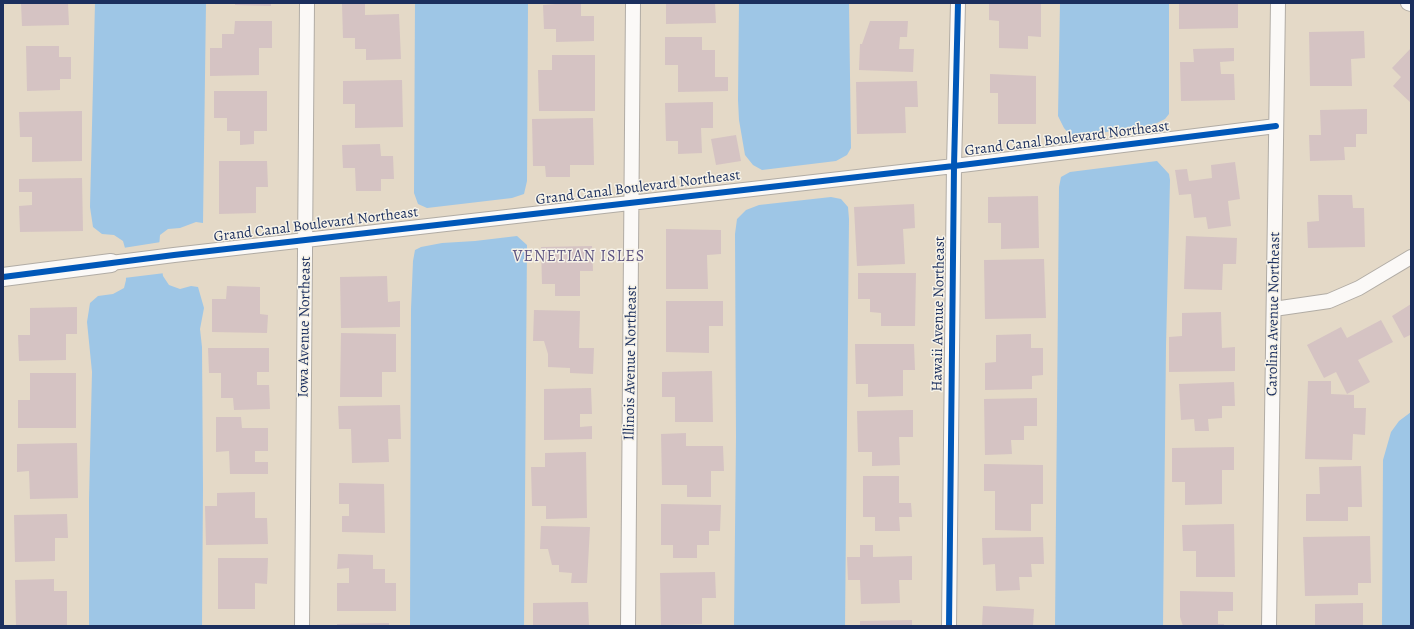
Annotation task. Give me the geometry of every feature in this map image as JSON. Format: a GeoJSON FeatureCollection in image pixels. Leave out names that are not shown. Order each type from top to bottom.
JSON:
{"type":"FeatureCollection","features":[{"type":"Feature","properties":{"kind":"street","name":"Iowa Avenue Northeast"},"geometry":{"type":"LineString","coordinates":[[302,626],[307,3]]}},
{"type":"Feature","properties":{"kind":"street","name":"Illinois Avenue Northeast"},"geometry":{"type":"LineString","coordinates":[[628,626],[633,3]]}},
{"type":"Feature","properties":{"kind":"street","name":"Hawaii Avenue Northeast"},"geometry":{"type":"LineString","coordinates":[[950,626],[954,166],[958,3]]}},
{"type":"Feature","properties":{"kind":"street","name":"Carolina Avenue Northeast"},"geometry":{"type":"LineString","coordinates":[[1269,626],[1278,3]]}},
{"type":"Feature","properties":{"kind":"street","name":"Grand Canal Boulevard Northeast"},"geometry":{"type":"LineString","coordinates":[[3,277],[174,255],[954,166],[1276,126]]}},
{"type":"Feature","properties":{"kind":"street"},"geometry":{"type":"LineString","coordinates":[[1274,309],[1329,301],[1359,288],[1411,257]]}},
{"type":"Feature","properties":{"kind":"water"},"geometry":{"type":"Polygon","coordinates":[[[95,3],[206,3],[203,223],[196,222],[180,228],[168,229],[160,235],[159,247],[163,276],[169,285],[180,289],[191,286],[198,287],[204,308],[200,329],[202,347],[203,488],[202,626],[89,626],[89,499],[92,372],[87,322],[90,303],[98,296],[113,294],[124,288],[126,280],[125,248],[123,241],[114,235],[102,234],[93,227],[90,207],[95,3]]]}},
{"type":"Feature","properties":{"kind":"water"},"geometry":{"type":"Polygon","coordinates":[[[415,3],[528,3],[527,181],[524,194],[512,198],[427,208],[418,204],[414,193],[415,3]]]}},
{"type":"Feature","properties":{"kind":"water"},"geometry":{"type":"Polygon","coordinates":[[[739,3],[849,3],[851,148],[847,155],[836,161],[762,170],[753,165],[745,155],[739,120],[738,100],[739,3]]]}},
{"type":"Feature","properties":{"kind":"water"},"geometry":{"type":"Polygon","coordinates":[[[1060,3],[1169,3],[1169,114],[1165,119],[1153,125],[1071,136],[1064,128],[1058,116],[1060,3]]]}},
{"type":"Feature","properties":{"kind":"water"},"geometry":{"type":"Polygon","coordinates":[[[1157,161],[1169,174],[1170,180],[1166,346],[1163,626],[1055,626],[1059,187],[1061,177],[1070,172],[1157,161]]]}},
{"type":"Feature","properties":{"kind":"water"},"geometry":{"type":"Polygon","coordinates":[[[831,197],[841,199],[848,207],[849,219],[845,626],[734,626],[736,437],[735,234],[737,219],[746,210],[759,205],[831,197]]]}},
{"type":"Feature","properties":{"kind":"water"},"geometry":{"type":"Polygon","coordinates":[[[517,236],[527,245],[524,626],[410,626],[411,309],[413,261],[415,250],[421,247],[442,243],[517,236]]]}},
{"type":"Feature","properties":{"kind":"water"},"geometry":{"type":"Polygon","coordinates":[[[1411,412],[1411,626],[1382,626],[1383,460],[1391,432],[1399,421],[1411,412]]]}},
{"type":"Feature","properties":{"kind":"pier"},"geometry":{"type":"Polygon","coordinates":[[[161,242],[165,273],[124,278],[123,248],[161,242]]]}},
{"type":"Feature","properties":{"kind":"building"},"geometry":{"type":"Polygon","coordinates":[[[21,3],[68,3],[69,25],[22,26],[21,3]]]}},
{"type":"Feature","properties":{"kind":"building"},"geometry":{"type":"Polygon","coordinates":[[[235,3],[271,3],[271,6],[235,5],[235,3]]]}},
{"type":"Feature","properties":{"kind":"building"},"geometry":{"type":"Polygon","coordinates":[[[365,3],[365,15],[399,14],[401,59],[366,60],[366,49],[355,49],[355,38],[343,38],[342,4],[365,3]]]}},
{"type":"Feature","properties":{"kind":"building"},"geometry":{"type":"Polygon","coordinates":[[[556,3],[581,3],[581,16],[594,16],[594,41],[556,42],[556,29],[544,29],[543,5],[556,3]]]}},
{"type":"Feature","properties":{"kind":"building"},"geometry":{"type":"Polygon","coordinates":[[[666,3],[715,3],[716,23],[666,24],[666,3]]]}},
{"type":"Feature","properties":{"kind":"building"},"geometry":{"type":"Polygon","coordinates":[[[989,3],[1041,3],[1041,37],[1028,36],[1028,49],[999,48],[999,21],[989,20],[989,3]]]}},
{"type":"Feature","properties":{"kind":"building"},"geometry":{"type":"Polygon","coordinates":[[[1179,3],[1238,3],[1238,28],[1179,29],[1179,3]]]}},
{"type":"Feature","properties":{"kind":"building"},"geometry":{"type":"Polygon","coordinates":[[[235,21],[272,21],[272,48],[259,48],[259,75],[210,76],[210,48],[222,48],[222,34],[234,34],[235,21]]]}},
{"type":"Feature","properties":{"kind":"building"},"geometry":{"type":"Polygon","coordinates":[[[870,21],[908,21],[907,37],[900,37],[899,49],[914,49],[913,72],[859,70],[860,44],[862,44],[870,21]]]}},
{"type":"Feature","properties":{"kind":"building"},"geometry":{"type":"Polygon","coordinates":[[[1364,31],[1365,58],[1351,59],[1352,86],[1310,86],[1309,32],[1364,31]]]}},
{"type":"Feature","properties":{"kind":"building"},"geometry":{"type":"Polygon","coordinates":[[[665,37],[702,37],[702,50],[715,50],[715,77],[728,77],[728,91],[678,92],[678,65],[665,65],[665,37]]]}},
{"type":"Feature","properties":{"kind":"building"},"geometry":{"type":"Polygon","coordinates":[[[26,46],[59,46],[59,57],[71,57],[71,79],[60,79],[60,90],[27,91],[26,46]]]}},
{"type":"Feature","properties":{"kind":"building"},"geometry":{"type":"Polygon","coordinates":[[[1234,48],[1234,61],[1220,62],[1221,74],[1234,74],[1235,100],[1181,101],[1180,62],[1194,62],[1193,49],[1234,48]]]}},
{"type":"Feature","properties":{"kind":"building"},"geometry":{"type":"Polygon","coordinates":[[[1411,48],[1411,103],[1393,86],[1401,77],[1392,68],[1411,48]]]}},
{"type":"Feature","properties":{"kind":"building"},"geometry":{"type":"Polygon","coordinates":[[[552,55],[595,55],[595,111],[539,111],[538,70],[552,70],[552,55]]]}},
{"type":"Feature","properties":{"kind":"building"},"geometry":{"type":"Polygon","coordinates":[[[990,74],[1036,76],[1036,124],[998,124],[998,93],[990,93],[990,74]]]}},
{"type":"Feature","properties":{"kind":"building"},"geometry":{"type":"Polygon","coordinates":[[[402,80],[403,127],[355,128],[355,104],[343,104],[343,81],[402,80]]]}},
{"type":"Feature","properties":{"kind":"building"},"geometry":{"type":"Polygon","coordinates":[[[917,81],[918,107],[905,107],[906,133],[857,134],[856,82],[917,81]]]}},
{"type":"Feature","properties":{"kind":"building"},"geometry":{"type":"Polygon","coordinates":[[[214,91],[267,91],[267,131],[254,131],[254,144],[240,145],[240,131],[227,131],[227,118],[214,118],[214,91]]]}},
{"type":"Feature","properties":{"kind":"building"},"geometry":{"type":"Polygon","coordinates":[[[713,102],[713,128],[701,128],[702,153],[678,154],[678,141],[666,141],[665,103],[713,102]]]}},
{"type":"Feature","properties":{"kind":"building"},"geometry":{"type":"Polygon","coordinates":[[[1367,109],[1367,134],[1356,134],[1356,147],[1344,147],[1345,160],[1310,161],[1309,135],[1321,135],[1320,110],[1367,109]]]}},
{"type":"Feature","properties":{"kind":"building"},"geometry":{"type":"Polygon","coordinates":[[[82,111],[82,161],[32,162],[32,137],[20,137],[19,112],[82,111]]]}},
{"type":"Feature","properties":{"kind":"building"},"geometry":{"type":"Polygon","coordinates":[[[593,118],[594,165],[570,165],[570,177],[546,177],[545,166],[533,166],[532,119],[593,118]]]}},
{"type":"Feature","properties":{"kind":"building"},"geometry":{"type":"Polygon","coordinates":[[[736,135],[741,161],[716,165],[711,139],[736,135]]]}},
{"type":"Feature","properties":{"kind":"building"},"geometry":{"type":"Polygon","coordinates":[[[380,144],[381,156],[393,156],[394,179],[381,179],[381,191],[356,191],[355,168],[343,168],[342,145],[380,144]]]}},
{"type":"Feature","properties":{"kind":"building"},"geometry":{"type":"Polygon","coordinates":[[[219,161],[267,161],[268,187],[256,187],[256,213],[219,214],[219,161]]]}},
{"type":"Feature","properties":{"kind":"building"},"geometry":{"type":"Polygon","coordinates":[[[1235,162],[1240,199],[1228,201],[1231,226],[1208,229],[1206,217],[1194,218],[1191,194],[1179,195],[1175,170],[1187,169],[1189,181],[1212,178],[1211,165],[1235,162]]]}},
{"type":"Feature","properties":{"kind":"building"},"geometry":{"type":"Polygon","coordinates":[[[82,178],[83,231],[20,232],[19,206],[32,205],[32,192],[19,192],[19,179],[82,178]]]}},
{"type":"Feature","properties":{"kind":"building"},"geometry":{"type":"Polygon","coordinates":[[[1318,195],[1352,195],[1353,208],[1364,208],[1365,247],[1308,248],[1307,222],[1319,221],[1318,195]]]}},
{"type":"Feature","properties":{"kind":"building"},"geometry":{"type":"Polygon","coordinates":[[[1038,196],[1039,248],[1001,249],[1001,223],[988,223],[988,197],[1038,196]]]}},
{"type":"Feature","properties":{"kind":"building"},"geometry":{"type":"Polygon","coordinates":[[[914,204],[915,228],[903,229],[905,264],[857,266],[854,207],[914,204]]]}},
{"type":"Feature","properties":{"kind":"building"},"geometry":{"type":"Polygon","coordinates":[[[666,229],[721,230],[721,254],[707,255],[708,289],[666,289],[666,229]]]}},
{"type":"Feature","properties":{"kind":"building"},"geometry":{"type":"Polygon","coordinates":[[[1186,236],[1237,238],[1236,264],[1223,264],[1222,290],[1184,289],[1186,236]]]}},
{"type":"Feature","properties":{"kind":"building"},"geometry":{"type":"Polygon","coordinates":[[[592,246],[593,271],[580,271],[580,296],[555,296],[555,284],[542,284],[541,247],[592,246]]]}},
{"type":"Feature","properties":{"kind":"building"},"geometry":{"type":"Polygon","coordinates":[[[1044,259],[1046,318],[985,319],[984,260],[1044,259]]]}},
{"type":"Feature","properties":{"kind":"building"},"geometry":{"type":"Polygon","coordinates":[[[858,273],[916,273],[915,326],[881,326],[881,313],[870,312],[870,299],[858,299],[858,273]]]}},
{"type":"Feature","properties":{"kind":"building"},"geometry":{"type":"Polygon","coordinates":[[[387,276],[388,302],[400,301],[400,327],[341,328],[340,277],[387,276]]]}},
{"type":"Feature","properties":{"kind":"building"},"geometry":{"type":"Polygon","coordinates":[[[227,286],[260,287],[260,314],[268,315],[267,333],[212,332],[212,299],[226,299],[227,286]]]}},
{"type":"Feature","properties":{"kind":"building"},"geometry":{"type":"Polygon","coordinates":[[[666,301],[723,301],[723,326],[709,326],[709,353],[666,352],[666,301]]]}},
{"type":"Feature","properties":{"kind":"building"},"geometry":{"type":"Polygon","coordinates":[[[1411,304],[1411,337],[1410,335],[1404,338],[1392,316],[1411,304]]]}},
{"type":"Feature","properties":{"kind":"building"},"geometry":{"type":"Polygon","coordinates":[[[77,307],[77,334],[66,334],[66,360],[19,361],[18,335],[30,335],[30,308],[77,307]]]}},
{"type":"Feature","properties":{"kind":"building"},"geometry":{"type":"Polygon","coordinates":[[[534,310],[580,311],[579,348],[594,348],[593,374],[570,373],[570,368],[548,367],[548,354],[544,341],[533,341],[534,310]]]}},
{"type":"Feature","properties":{"kind":"building"},"geometry":{"type":"Polygon","coordinates":[[[1221,312],[1222,348],[1235,347],[1235,371],[1169,372],[1169,337],[1182,336],[1182,313],[1221,312]]]}},
{"type":"Feature","properties":{"kind":"building"},"geometry":{"type":"Polygon","coordinates":[[[1381,320],[1393,342],[1358,360],[1370,382],[1347,394],[1336,372],[1324,378],[1307,345],[1341,327],[1347,338],[1381,320]]]}},
{"type":"Feature","properties":{"kind":"building"},"geometry":{"type":"Polygon","coordinates":[[[341,333],[396,334],[396,372],[382,372],[382,397],[340,397],[341,333]]]}},
{"type":"Feature","properties":{"kind":"building"},"geometry":{"type":"Polygon","coordinates":[[[1031,334],[1031,348],[1043,348],[1043,375],[1032,376],[1032,389],[985,390],[985,363],[996,362],[996,335],[1031,334]]]}},
{"type":"Feature","properties":{"kind":"building"},"geometry":{"type":"Polygon","coordinates":[[[855,344],[914,344],[915,370],[903,370],[903,396],[868,397],[868,384],[856,384],[855,344]]]}},
{"type":"Feature","properties":{"kind":"building"},"geometry":{"type":"Polygon","coordinates":[[[208,348],[269,348],[269,372],[257,372],[257,385],[269,385],[270,409],[234,410],[233,398],[221,398],[221,373],[209,373],[208,348]]]}},
{"type":"Feature","properties":{"kind":"building"},"geometry":{"type":"Polygon","coordinates":[[[712,371],[713,422],[675,422],[675,397],[662,397],[662,372],[712,371]]]}},
{"type":"Feature","properties":{"kind":"building"},"geometry":{"type":"Polygon","coordinates":[[[30,373],[76,373],[76,428],[18,428],[18,400],[30,400],[30,373]]]}},
{"type":"Feature","properties":{"kind":"building"},"geometry":{"type":"Polygon","coordinates":[[[1308,381],[1331,381],[1331,394],[1354,395],[1354,408],[1366,408],[1365,435],[1353,434],[1352,460],[1305,459],[1308,381]]]}},
{"type":"Feature","properties":{"kind":"building"},"geometry":{"type":"Polygon","coordinates":[[[1234,382],[1235,406],[1222,406],[1222,418],[1208,419],[1209,431],[1195,431],[1194,419],[1181,420],[1179,384],[1234,382]]]}},
{"type":"Feature","properties":{"kind":"building"},"geometry":{"type":"Polygon","coordinates":[[[591,388],[592,414],[580,414],[580,427],[592,426],[592,439],[544,440],[544,389],[591,388]]]}},
{"type":"Feature","properties":{"kind":"building"},"geometry":{"type":"Polygon","coordinates":[[[1037,398],[1037,426],[1024,426],[1024,440],[1011,440],[1012,454],[985,455],[984,399],[1037,398]]]}},
{"type":"Feature","properties":{"kind":"building"},"geometry":{"type":"Polygon","coordinates":[[[400,405],[401,439],[388,439],[389,462],[352,463],[351,429],[339,429],[338,406],[400,405]]]}},
{"type":"Feature","properties":{"kind":"building"},"geometry":{"type":"Polygon","coordinates":[[[913,410],[913,437],[899,437],[900,465],[872,466],[872,452],[858,452],[857,411],[913,410]]]}},
{"type":"Feature","properties":{"kind":"building"},"geometry":{"type":"Polygon","coordinates":[[[216,417],[241,417],[242,428],[268,428],[268,451],[255,451],[255,462],[268,462],[268,474],[230,474],[229,451],[216,452],[216,417]]]}},
{"type":"Feature","properties":{"kind":"building"},"geometry":{"type":"Polygon","coordinates":[[[686,433],[686,446],[723,446],[724,471],[711,471],[711,497],[687,497],[687,485],[662,485],[661,434],[686,433]]]}},
{"type":"Feature","properties":{"kind":"building"},"geometry":{"type":"Polygon","coordinates":[[[77,443],[78,498],[30,499],[29,471],[17,472],[17,444],[77,443]]]}},
{"type":"Feature","properties":{"kind":"building"},"geometry":{"type":"Polygon","coordinates":[[[1234,447],[1234,470],[1222,470],[1222,504],[1185,505],[1185,482],[1172,482],[1172,448],[1234,447]]]}},
{"type":"Feature","properties":{"kind":"building"},"geometry":{"type":"Polygon","coordinates":[[[586,452],[587,518],[546,519],[546,506],[532,506],[531,467],[545,467],[545,453],[586,452]]]}},
{"type":"Feature","properties":{"kind":"building"},"geometry":{"type":"Polygon","coordinates":[[[984,464],[1043,465],[1043,504],[1031,504],[1031,531],[995,530],[995,491],[984,491],[984,464]]]}},
{"type":"Feature","properties":{"kind":"building"},"geometry":{"type":"Polygon","coordinates":[[[1361,466],[1362,507],[1348,507],[1348,521],[1306,521],[1306,494],[1320,494],[1319,467],[1361,466]]]}},
{"type":"Feature","properties":{"kind":"building"},"geometry":{"type":"Polygon","coordinates":[[[863,476],[899,476],[899,503],[911,503],[912,517],[899,517],[900,531],[875,531],[875,517],[863,517],[863,476]]]}},
{"type":"Feature","properties":{"kind":"building"},"geometry":{"type":"Polygon","coordinates":[[[339,483],[384,484],[385,533],[342,532],[342,516],[349,516],[349,504],[339,504],[339,483]]]}},
{"type":"Feature","properties":{"kind":"building"},"geometry":{"type":"Polygon","coordinates":[[[255,492],[255,518],[267,518],[268,544],[206,545],[205,506],[217,506],[217,493],[255,492]]]}},
{"type":"Feature","properties":{"kind":"building"},"geometry":{"type":"Polygon","coordinates":[[[661,504],[721,505],[720,531],[709,531],[709,545],[697,545],[697,558],[673,558],[673,545],[661,545],[661,504]]]}},
{"type":"Feature","properties":{"kind":"building"},"geometry":{"type":"Polygon","coordinates":[[[67,514],[68,538],[55,538],[55,561],[15,562],[14,515],[67,514]]]}},
{"type":"Feature","properties":{"kind":"building"},"geometry":{"type":"Polygon","coordinates":[[[1234,524],[1235,577],[1196,577],[1196,551],[1183,551],[1182,525],[1234,524]]]}},
{"type":"Feature","properties":{"kind":"building"},"geometry":{"type":"Polygon","coordinates":[[[541,526],[590,527],[587,583],[571,583],[572,573],[559,572],[559,565],[552,565],[548,549],[540,549],[541,526]]]}},
{"type":"Feature","properties":{"kind":"building"},"geometry":{"type":"Polygon","coordinates":[[[1370,536],[1371,583],[1358,583],[1358,595],[1305,596],[1303,537],[1370,536]]]}},
{"type":"Feature","properties":{"kind":"building"},"geometry":{"type":"Polygon","coordinates":[[[1043,537],[1044,564],[1031,564],[1032,577],[1019,577],[1020,590],[996,591],[995,564],[983,565],[982,538],[1043,537]]]}},
{"type":"Feature","properties":{"kind":"building"},"geometry":{"type":"Polygon","coordinates":[[[860,545],[873,545],[873,557],[912,556],[912,580],[899,580],[900,603],[861,604],[860,580],[848,580],[847,557],[860,557],[860,545]]]}},
{"type":"Feature","properties":{"kind":"building"},"geometry":{"type":"Polygon","coordinates":[[[338,554],[373,555],[373,569],[385,569],[385,583],[396,583],[396,611],[337,611],[337,583],[349,583],[349,568],[337,569],[338,554]]]}},
{"type":"Feature","properties":{"kind":"building"},"geometry":{"type":"Polygon","coordinates":[[[218,558],[268,558],[267,584],[255,583],[255,609],[218,609],[218,558]]]}},
{"type":"Feature","properties":{"kind":"building"},"geometry":{"type":"Polygon","coordinates":[[[715,572],[716,598],[702,598],[702,624],[661,625],[660,573],[715,572]]]}},
{"type":"Feature","properties":{"kind":"building"},"geometry":{"type":"Polygon","coordinates":[[[54,579],[54,591],[67,591],[67,626],[16,626],[15,580],[54,579]]]}},
{"type":"Feature","properties":{"kind":"building"},"geometry":{"type":"Polygon","coordinates":[[[1180,591],[1233,592],[1233,611],[1218,611],[1218,624],[1224,624],[1224,626],[1183,626],[1180,617],[1180,591]]]}},
{"type":"Feature","properties":{"kind":"building"},"geometry":{"type":"Polygon","coordinates":[[[588,602],[589,626],[533,626],[533,603],[588,602]]]}},
{"type":"Feature","properties":{"kind":"building"},"geometry":{"type":"Polygon","coordinates":[[[1363,603],[1363,626],[1315,626],[1315,604],[1363,603]]]}},
{"type":"Feature","properties":{"kind":"building"},"geometry":{"type":"Polygon","coordinates":[[[983,606],[1034,609],[1033,626],[982,626],[983,606]]]}},
{"type":"Feature","properties":{"kind":"building"},"geometry":{"type":"Polygon","coordinates":[[[912,620],[912,626],[860,626],[860,621],[912,620]]]}},
{"type":"Feature","properties":{"kind":"building"},"geometry":{"type":"Polygon","coordinates":[[[389,623],[389,626],[337,626],[337,624],[389,623]]]}},
{"type":"Feature","properties":{"kind":"cycle path"},"geometry":{"type":"LineString","coordinates":[[949,626],[954,166],[958,3]]}},
{"type":"Feature","properties":{"kind":"cycle path"},"geometry":{"type":"LineString","coordinates":[[3,277],[174,255],[954,166],[1276,126]]}},
{"type":"Feature","properties":{"kind":"district","name":"VENETIAN ISLES"},"geometry":{"type":"Point","coordinates":[579,257]}}]}
